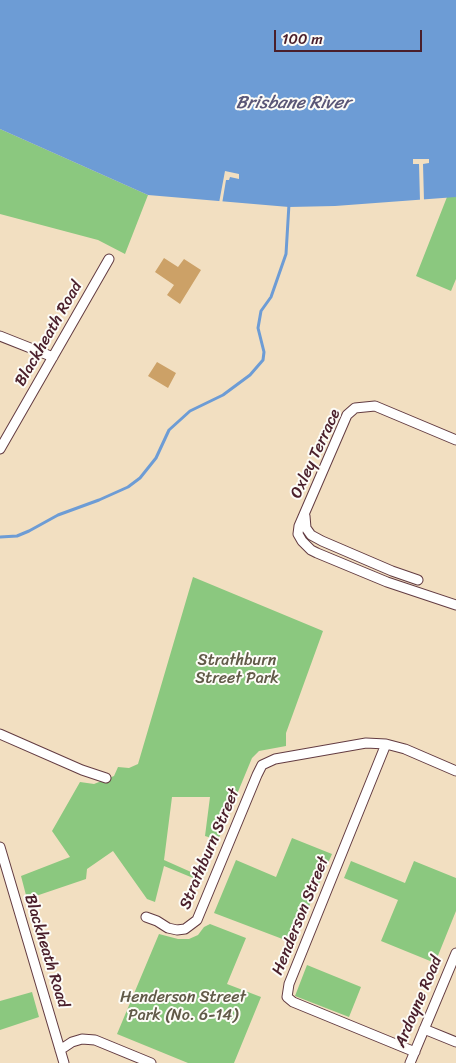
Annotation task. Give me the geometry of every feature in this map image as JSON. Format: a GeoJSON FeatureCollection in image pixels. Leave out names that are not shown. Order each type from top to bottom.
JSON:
{"type":"FeatureCollection","features":[{"type":"Feature","properties":{"kind":"street","name":"Blackheath Road"},"geometry":{"type":"LineString","coordinates":[[0,450],[109,259]]}},
{"type":"Feature","properties":{"kind":"street"},"geometry":{"type":"LineString","coordinates":[[0,336],[53,357]]}},
{"type":"Feature","properties":{"kind":"street","name":"Oxley Terrace"},"geometry":{"type":"LineString","coordinates":[[456,440],[375,406],[355,408],[347,415],[299,526],[298,534],[310,550],[387,582],[456,605]]}},
{"type":"Feature","properties":{"kind":"street","name":"Oxley Terrace"},"geometry":{"type":"LineString","coordinates":[[305,513],[306,528],[311,534],[322,541],[418,580]]}},
{"type":"Feature","properties":{"kind":"street"},"geometry":{"type":"LineString","coordinates":[[387,582],[392,571]]}},
{"type":"Feature","properties":{"kind":"street"},"geometry":{"type":"LineString","coordinates":[[0,734],[82,770],[106,778]]}},
{"type":"Feature","properties":{"kind":"street","name":"Strathburn Street"},"geometry":{"type":"LineString","coordinates":[[146,917],[168,928],[177,930],[185,929],[197,920],[256,775],[262,765],[275,759],[366,742],[386,744]]}},
{"type":"Feature","properties":{"kind":"street"},"geometry":{"type":"LineString","coordinates":[[386,744],[405,749],[456,771]]}},
{"type":"Feature","properties":{"kind":"street","name":"Henderson Street"},"geometry":{"type":"LineString","coordinates":[[386,744],[286,993],[287,997],[293,1002],[415,1052]]}},
{"type":"Feature","properties":{"kind":"street","name":"Blackheath Road"},"geometry":{"type":"LineString","coordinates":[[0,847],[64,1063]]}},
{"type":"Feature","properties":{"kind":"street","name":"Ardoyne Road"},"geometry":{"type":"LineString","coordinates":[[410,1063],[456,953]]}},
{"type":"Feature","properties":{"kind":"street"},"geometry":{"type":"LineString","coordinates":[[424,1029],[456,1042]]}},
{"type":"Feature","properties":{"kind":"street"},"geometry":{"type":"LineString","coordinates":[[60,1050],[72,1042],[82,1039],[95,1040],[151,1063]]}},
{"type":"Feature","properties":{"kind":"green space"},"geometry":{"type":"Polygon","coordinates":[[[0,129],[148,195],[125,254],[98,240],[0,214],[0,129]]]}},
{"type":"Feature","properties":{"kind":"green space"},"geometry":{"type":"Polygon","coordinates":[[[447,197],[456,197],[456,279],[451,291],[416,276],[447,197]]]}},
{"type":"Feature","properties":{"kind":"green space","name":"Strathburn Street Park"},"geometry":{"type":"Polygon","coordinates":[[[193,577],[323,631],[286,733],[286,746],[259,751],[252,758],[218,840],[205,836],[210,797],[172,797],[164,860],[200,876],[203,875],[200,884],[198,880],[164,866],[155,902],[147,899],[113,851],[87,869],[86,879],[27,899],[21,876],[70,857],[52,831],[80,782],[94,784],[114,776],[118,767],[129,768],[138,764],[193,577]]]}},
{"type":"Feature","properties":{"kind":"green space"},"geometry":{"type":"Polygon","coordinates":[[[292,838],[332,854],[293,943],[214,913],[236,860],[276,877],[292,838]]]}},
{"type":"Feature","properties":{"kind":"green space"},"geometry":{"type":"Polygon","coordinates":[[[351,861],[405,883],[414,861],[456,878],[456,911],[435,963],[381,941],[398,900],[344,878],[351,861]]]}},
{"type":"Feature","properties":{"kind":"green space","name":"Henderson Street Park (No. 6-14)"},"geometry":{"type":"Polygon","coordinates":[[[210,924],[246,938],[227,984],[261,997],[234,1063],[188,1063],[117,1034],[159,934],[178,939],[189,939],[198,935],[204,927],[210,924]]]}},
{"type":"Feature","properties":{"kind":"green space"},"geometry":{"type":"Polygon","coordinates":[[[307,965],[361,987],[349,1017],[295,996],[307,965]]]}},
{"type":"Feature","properties":{"kind":"green space"},"geometry":{"type":"Polygon","coordinates":[[[32,992],[39,1017],[0,1030],[0,1001],[32,992]]]}},
{"type":"Feature","properties":{"kind":"water","name":"Brisbane River"},"geometry":{"type":"Polygon","coordinates":[[[0,0],[456,0],[456,197],[335,206],[289,207],[148,195],[0,129],[0,0]]]}},
{"type":"Feature","properties":{"kind":"pier"},"geometry":{"type":"Polygon","coordinates":[[[413,159],[429,159],[429,163],[423,164],[424,201],[420,201],[419,164],[413,164],[413,159]]]}},
{"type":"Feature","properties":{"kind":"pier"},"geometry":{"type":"Polygon","coordinates":[[[225,171],[239,174],[239,179],[230,177],[229,180],[226,180],[222,204],[219,203],[225,171]]]}},
{"type":"Feature","properties":{"kind":"building"},"geometry":{"type":"Polygon","coordinates":[[[164,258],[178,267],[184,259],[201,270],[180,304],[167,295],[174,285],[155,272],[164,258]]]}},
{"type":"Feature","properties":{"kind":"building"},"geometry":{"type":"Polygon","coordinates":[[[157,362],[176,373],[168,388],[148,376],[157,362]]]}},
{"type":"Feature","properties":{"kind":"waterway"},"geometry":{"type":"LineString","coordinates":[[0,537],[17,536],[58,515],[128,487],[140,478],[156,458],[169,430],[190,411],[223,395],[250,375],[263,360],[264,352],[258,328],[261,311],[271,297],[286,254],[289,204]]}}]}
